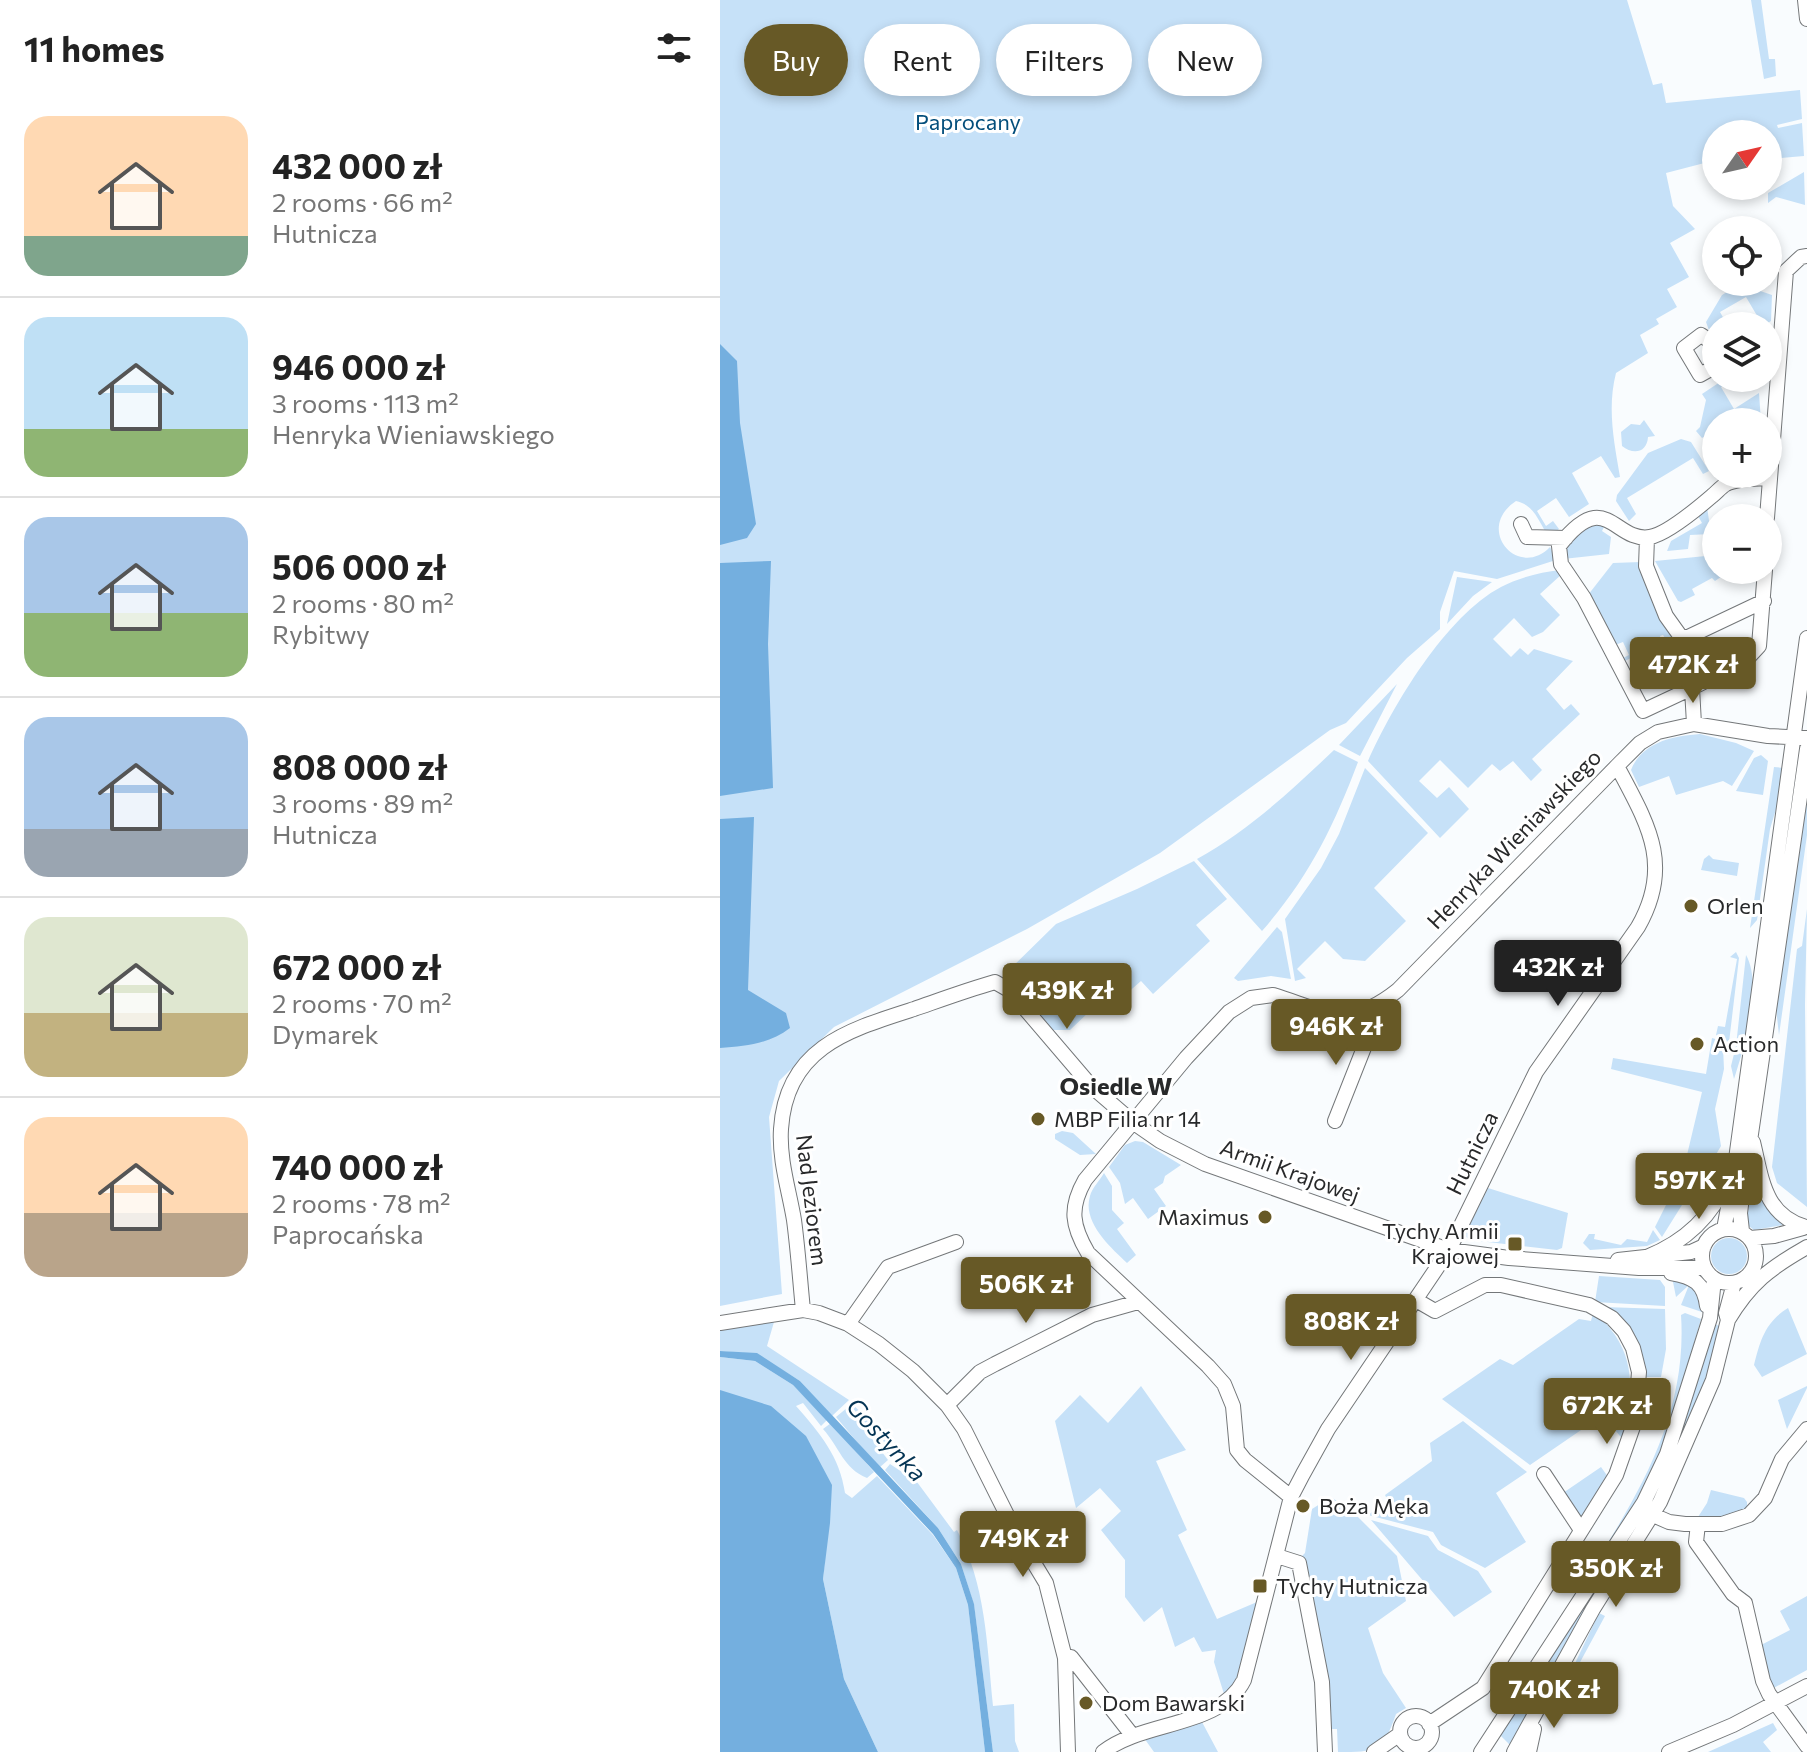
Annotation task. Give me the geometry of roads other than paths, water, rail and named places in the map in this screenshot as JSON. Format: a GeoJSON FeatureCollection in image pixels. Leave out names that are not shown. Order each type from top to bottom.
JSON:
{"type":"FeatureCollection","features":[{"type":"Feature","properties":{"kind":"street"},"geometry":{"type":"LineString","coordinates":[[1805,0],[1807,19]]}},
{"type":"Feature","properties":{"kind":"street"},"geometry":{"type":"LineString","coordinates":[[1780,312],[1786,271],[1801,257],[1807,256]]}},
{"type":"Feature","properties":{"kind":"street"},"geometry":{"type":"LineString","coordinates":[[1702,336],[1684,348],[1702,374]]}},
{"type":"Feature","properties":{"kind":"street"},"geometry":{"type":"LineString","coordinates":[[1722,488],[1692,512],[1647,538],[1596,517],[1559,546],[1561,564],[1584,598],[1643,711],[1746,660],[1759,646],[1765,584]]}},
{"type":"Feature","properties":{"kind":"street"},"geometry":{"type":"LineString","coordinates":[[1521,524],[1527,537],[1566,538]]}},
{"type":"Feature","properties":{"kind":"street"},"geometry":{"type":"LineString","coordinates":[[1647,538],[1646,566],[1666,616],[1681,637],[1688,637],[1764,601]]}},
{"type":"Feature","properties":{"kind":"street"},"geometry":{"type":"LineString","coordinates":[[1724,1229],[1801,738],[1807,638]]}},
{"type":"Feature","properties":{"kind":"street"},"geometry":{"type":"LineString","coordinates":[[1692,688],[1694,724]]}},
{"type":"Feature","properties":{"kind":"street","name":"Henryka Wieniawskiego"},"geometry":{"type":"LineString","coordinates":[[1361,1014],[1398,990],[1640,743],[1658,732],[1694,724],[1801,738]]}},
{"type":"Feature","properties":{"kind":"street"},"geometry":{"type":"LineString","coordinates":[[1709,1273],[1734,1283],[1748,1276],[1756,1263],[1756,1252],[1746,1235],[1740,1213],[1807,749]]}},
{"type":"Feature","properties":{"kind":"street","name":"Hutnicza"},"geometry":{"type":"LineString","coordinates":[[1103,1752],[1132,1735],[1205,1714],[1238,1692],[1244,1680],[1291,1497],[1328,1429],[1449,1250],[1536,1072],[1651,905],[1657,858],[1647,828],[1617,766]]}},
{"type":"Feature","properties":{"kind":"street","name":"Armii Krajowej"},"geometry":{"type":"LineString","coordinates":[[989,984],[995,982],[1009,990],[1091,1086],[1134,1123],[1160,1141],[1205,1164],[1449,1250],[1594,1263],[1651,1262],[1709,1273]]}},
{"type":"Feature","properties":{"kind":"street","name":"Nad Jeziorem"},"geometry":{"type":"LineString","coordinates":[[803,1310],[794,1219],[781,1153],[780,1131],[789,1092],[815,1052],[838,1036],[989,984]]}},
{"type":"Feature","properties":{"kind":"street"},"geometry":{"type":"LineString","coordinates":[[1291,1497],[1237,1450],[1233,1406],[1224,1384],[1088,1253],[1078,1235],[1074,1213],[1076,1196],[1085,1180],[1207,1034],[1229,1012],[1251,998],[1273,995],[1342,1017],[1361,1014],[1369,1035],[1335,1121]]}},
{"type":"Feature","properties":{"kind":"street"},"geometry":{"type":"LineString","coordinates":[[1751,1135],[1770,1203],[1792,1223],[1806,1227]]}},
{"type":"Feature","properties":{"kind":"street"},"geometry":{"type":"LineString","coordinates":[[1651,1262],[1701,1222],[1721,1196],[1734,1165]]}},
{"type":"Feature","properties":{"kind":"street"},"geometry":{"type":"LineString","coordinates":[[1507,1752],[1486,1746],[1644,1502],[1667,1454],[1710,1318],[1709,1273],[1702,1257],[1704,1246],[1711,1235],[1724,1229],[1746,1235],[1774,1236],[1806,1227]]}},
{"type":"Feature","properties":{"kind":"street"},"geometry":{"type":"LineString","coordinates":[[848,1324],[888,1267],[956,1242]]}},
{"type":"Feature","properties":{"kind":"street","name":"Armii Krajowej"},"geometry":{"type":"LineString","coordinates":[[1651,1262],[1704,1246]]}},
{"type":"Feature","properties":{"kind":"street"},"geometry":{"type":"LineString","coordinates":[[1756,1263],[1807,1246]]}},
{"type":"Feature","properties":{"kind":"street"},"geometry":{"type":"LineString","coordinates":[[1514,1752],[1593,1609],[1653,1515],[1681,1459],[1713,1380],[1728,1320],[1743,1295],[1760,1276],[1807,1246]]}},
{"type":"Feature","properties":{"kind":"street","name":"Armii Krajowej"},"geometry":{"type":"LineString","coordinates":[[1651,1262],[1685,1275],[1700,1284],[1705,1292],[1707,1318],[1699,1346]]}},
{"type":"Feature","properties":{"kind":"street"},"geometry":{"type":"LineString","coordinates":[[1728,1320],[1726,1313],[1734,1283]]}},
{"type":"Feature","properties":{"kind":"street"},"geometry":{"type":"LineString","coordinates":[[1416,1300],[1435,1311],[1485,1285],[1501,1285],[1589,1305],[1612,1318],[1624,1331],[1633,1348],[1639,1372],[1635,1421],[1616,1475],[1483,1688],[1429,1724]]}},
{"type":"Feature","properties":{"kind":"street"},"geometry":{"type":"LineString","coordinates":[[947,1405],[980,1372],[1007,1357],[1092,1315],[1138,1302]]}},
{"type":"Feature","properties":{"kind":"street"},"geometry":{"type":"LineString","coordinates":[[720,1323],[803,1310],[819,1313],[848,1324],[879,1344],[913,1371],[947,1405],[981,1461],[1017,1535],[1042,1573],[1065,1658],[1068,1752]]}},
{"type":"Feature","properties":{"kind":"street"},"geometry":{"type":"LineString","coordinates":[[1653,1515],[1669,1522],[1698,1524],[1722,1524],[1749,1515],[1765,1498],[1782,1459],[1807,1429]]}},
{"type":"Feature","properties":{"kind":"street"},"geometry":{"type":"LineString","coordinates":[[1544,1474],[1581,1530]]}},
{"type":"Feature","properties":{"kind":"street"},"geometry":{"type":"LineString","coordinates":[[1698,1524],[1696,1542],[1733,1594],[1745,1603],[1763,1681],[1807,1746]]}},
{"type":"Feature","properties":{"kind":"street"},"geometry":{"type":"LineString","coordinates":[[1277,1556],[1299,1563],[1322,1682],[1325,1752]]}},
{"type":"Feature","properties":{"kind":"street"},"geometry":{"type":"LineString","coordinates":[[1065,1658],[1071,1657],[1132,1735]]}},
{"type":"Feature","properties":{"kind":"street"},"geometry":{"type":"LineString","coordinates":[[1669,1752],[1733,1725],[1807,1686]]}},
{"type":"Feature","properties":{"kind":"street"},"geometry":{"type":"LineString","coordinates":[[1529,1752],[1541,1705]]}},
{"type":"Feature","properties":{"kind":"street"},"geometry":{"type":"LineString","coordinates":[[1374,1752],[1400,1734],[1403,1722],[1414,1716],[1425,1719],[1431,1729],[1428,1741],[1418,1747],[1406,1744],[1400,1734]]}},
{"type":"Feature","properties":{"kind":"water"},"geometry":{"type":"Polygon","coordinates":[[[720,344],[737,361],[740,423],[756,524],[747,538],[720,545],[720,344]]]}},
{"type":"Feature","properties":{"kind":"water"},"geometry":{"type":"Polygon","coordinates":[[[771,561],[768,644],[773,788],[720,796],[720,563],[771,561]]]}},
{"type":"Feature","properties":{"kind":"water"},"geometry":{"type":"Polygon","coordinates":[[[754,817],[748,990],[786,1013],[790,1028],[765,1041],[720,1048],[720,819],[754,817]]]}},
{"type":"Feature","properties":{"kind":"water"},"geometry":{"type":"Polygon","coordinates":[[[720,1351],[757,1353],[800,1381],[938,1528],[961,1564],[974,1604],[993,1752],[985,1752],[968,1605],[956,1568],[933,1534],[793,1385],[755,1361],[720,1357],[720,1351]]]}},
{"type":"Feature","properties":{"kind":"water"},"geometry":{"type":"Polygon","coordinates":[[[720,1390],[771,1406],[806,1436],[832,1485],[823,1579],[844,1679],[878,1752],[720,1752],[720,1390]]]}},
{"type":"Feature","properties":{"kind":"place","name":"Orlen"},"geometry":{"type":"Point","coordinates":[1691,906]}},
{"type":"Feature","properties":{"kind":"place","name":"Action"},"geometry":{"type":"Point","coordinates":[1697,1044]}},
{"type":"Feature","properties":{"kind":"place","name":"MBP Filia nr 14"},"geometry":{"type":"Point","coordinates":[1038,1119]}},
{"type":"Feature","properties":{"kind":"place","name":"Maximus"},"geometry":{"type":"Point","coordinates":[1265,1217]}},
{"type":"Feature","properties":{"kind":"place","name":"Tychy Armii Krajowej"},"geometry":{"type":"Point","coordinates":[1515,1244]}},
{"type":"Feature","properties":{"kind":"place","name":"Boża Męka"},"geometry":{"type":"Point","coordinates":[1303,1506]}},
{"type":"Feature","properties":{"kind":"place","name":"Tychy Hutnicza"},"geometry":{"type":"Point","coordinates":[1260,1586]}},
{"type":"Feature","properties":{"kind":"place","name":"Dom Bawarski"},"geometry":{"type":"Point","coordinates":[1086,1703]}},
{"type":"Feature","properties":{"kind":"district","name":"Osiedle W"},"geometry":{"type":"Point","coordinates":[1116,1087]}},
{"type":"Feature","properties":{"kind":"park label","name":"Paprocany"},"geometry":{"type":"Point","coordinates":[968,122]}},
{"type":"Feature","properties":{"kind":"water label","name":"Gostynka"},"geometry":{"type":"Point","coordinates":[886,1440]}}]}
